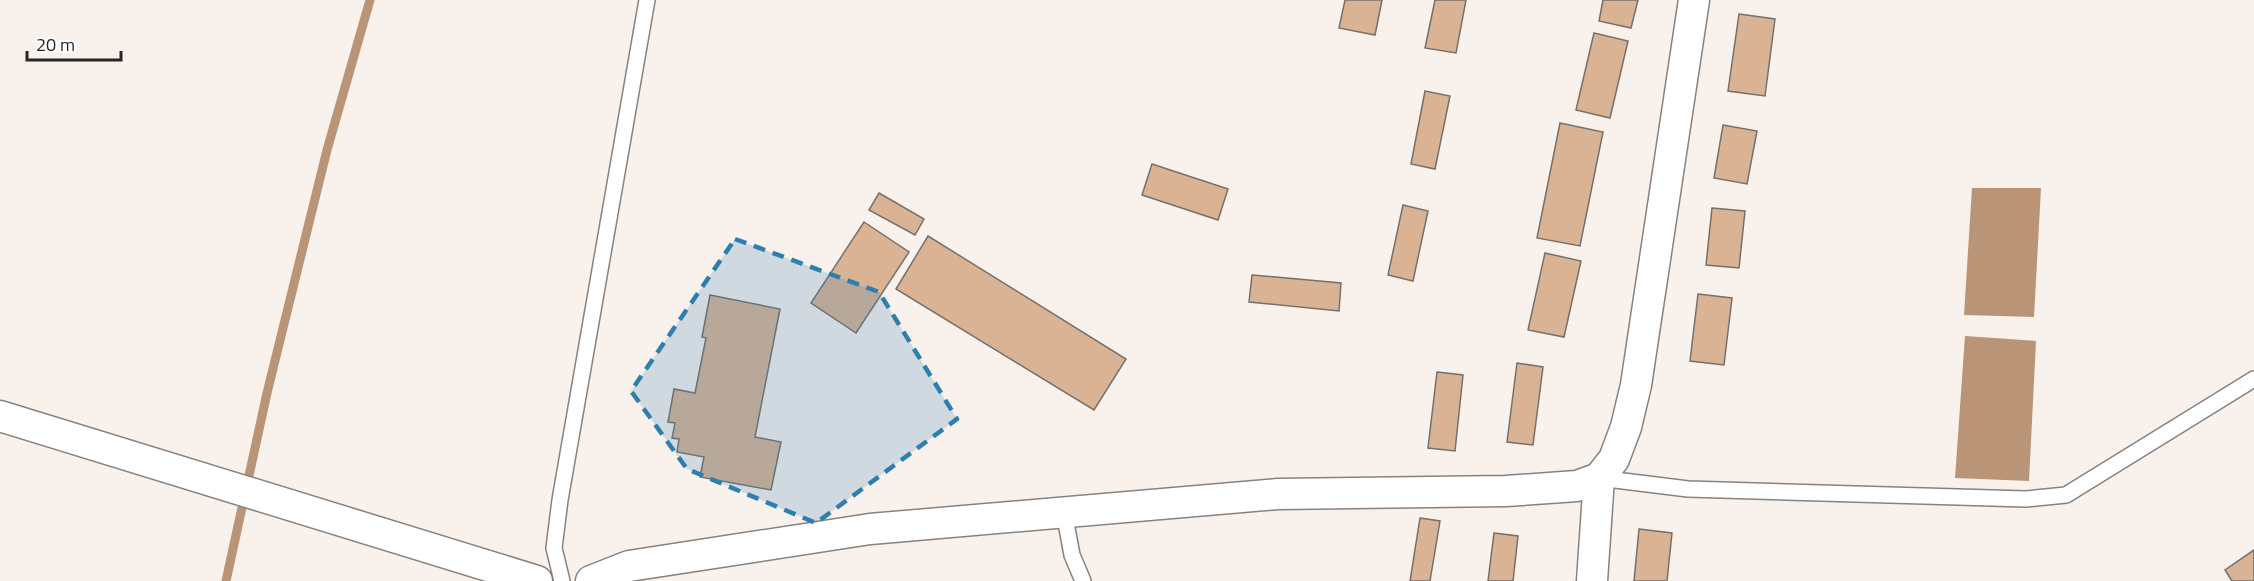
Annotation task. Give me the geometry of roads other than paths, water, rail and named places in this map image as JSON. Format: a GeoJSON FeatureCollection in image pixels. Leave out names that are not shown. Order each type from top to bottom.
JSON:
{"type":"FeatureCollection","features":[{"type":"Feature","properties":{"kind":"street"},"geometry":{"type":"LineString","coordinates":[[591,581],[630,566],[870,529],[1278,494],[1506,491],[1577,486],[1599,478],[1614,459],[1626,427],[1636,385],[1694,0]]}},
{"type":"Feature","properties":{"kind":"street"},"geometry":{"type":"LineString","coordinates":[[0,416],[537,581]]}},
{"type":"Feature","properties":{"kind":"street"},"geometry":{"type":"LineString","coordinates":[[1593,581],[1599,478]]}},
{"type":"Feature","properties":{"kind":"lane"},"geometry":{"type":"LineString","coordinates":[[562,581],[554,548],[560,500],[647,0]]}},
{"type":"Feature","properties":{"kind":"lane"},"geometry":{"type":"LineString","coordinates":[[1599,478],[1700,489],[2026,499],[2067,495],[2254,379]]}},
{"type":"Feature","properties":{"kind":"lane"},"geometry":{"type":"LineString","coordinates":[[1064,512],[1072,555],[1083,581]]}},
{"type":"Feature","properties":{"kind":"waterway"},"geometry":{"type":"LineString","coordinates":[[226,581],[267,393],[327,150],[370,0]]}}]}
